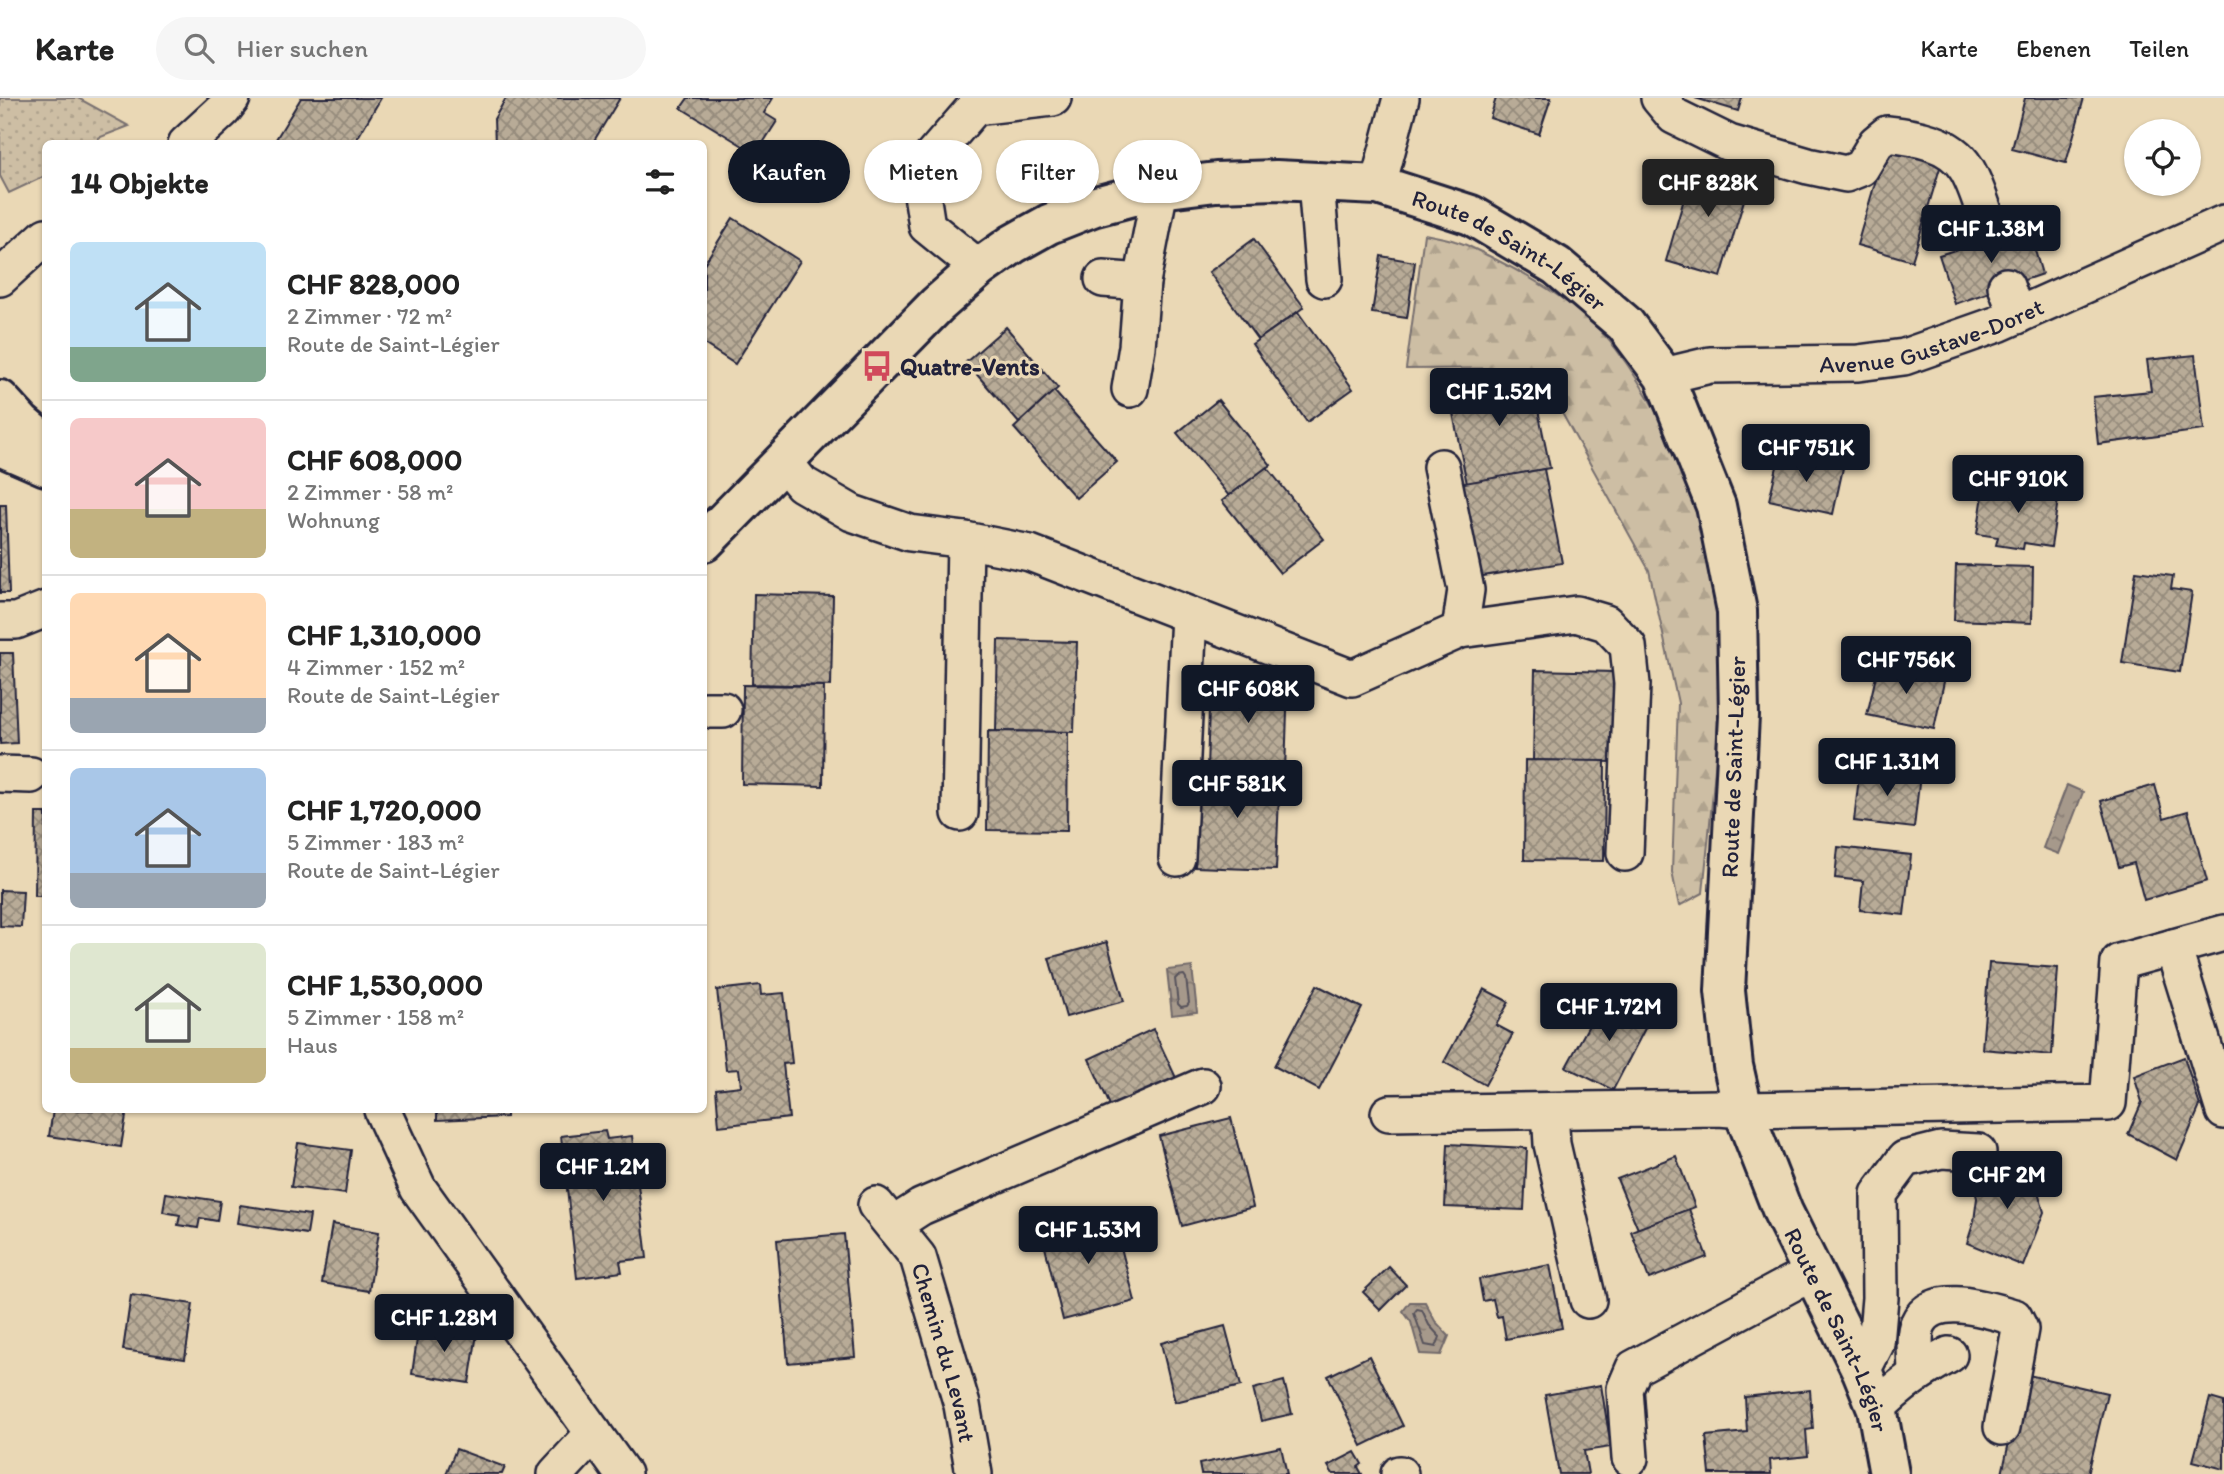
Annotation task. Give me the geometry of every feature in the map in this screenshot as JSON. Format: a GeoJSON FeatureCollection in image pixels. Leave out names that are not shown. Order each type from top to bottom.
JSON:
{"type":"FeatureCollection","features":[{"type":"Feature","properties":{"kind":"main road","name":"Route de Saint-Légier"},"geometry":{"type":"LineString","coordinates":[[1202,184],[1276,180],[1378,185],[1471,215],[1557,266],[1625,324],[1664,376],[1716,506],[1737,611],[1739,716],[1725,991],[1733,1066],[1743,1110],[1783,1212],[1862,1371],[1877,1408],[1889,1474]]}},
{"type":"Feature","properties":{"kind":"main road","name":"Route de Saint-Légier"},"geometry":{"type":"LineString","coordinates":[[707,539],[937,305],[979,268],[1013,244],[1049,224],[1092,206],[1113,201]]}},
{"type":"Feature","properties":{"kind":"main road"},"geometry":{"type":"LineString","coordinates":[[0,400],[42,441]]}},
{"type":"Feature","properties":{"kind":"main road"},"geometry":{"type":"LineString","coordinates":[[0,446],[42,464]]}},
{"type":"Feature","properties":{"kind":"street"},"geometry":{"type":"LineString","coordinates":[[190,140],[232,98]]}},
{"type":"Feature","properties":{"kind":"street"},"geometry":{"type":"LineString","coordinates":[[979,268],[927,226],[922,194],[929,160],[975,107],[1053,98]]}},
{"type":"Feature","properties":{"kind":"street"},"geometry":{"type":"LineString","coordinates":[[1378,185],[1401,98]]}},
{"type":"Feature","properties":{"kind":"street"},"geometry":{"type":"LineString","coordinates":[[1659,98],[1674,116],[1730,143],[1846,174],[1861,168],[1876,143],[1887,134],[1906,136],[1949,148],[1966,168],[1989,225]]}},
{"type":"Feature","properties":{"kind":"street"},"geometry":{"type":"LineString","coordinates":[[1316,182],[1324,279]]}},
{"type":"Feature","properties":{"kind":"street"},"geometry":{"type":"LineString","coordinates":[[1130,389],[1137,347],[1142,282],[1157,203]]}},
{"type":"Feature","properties":{"kind":"street","name":"Avenue Gustave-Doret"},"geometry":{"type":"LineString","coordinates":[[1664,376],[1710,365],[1858,363],[1904,357],[2012,301],[2224,223]]}},
{"type":"Feature","properties":{"kind":"street"},"geometry":{"type":"LineString","coordinates":[[0,247],[42,231]]}},
{"type":"Feature","properties":{"kind":"street"},"geometry":{"type":"LineString","coordinates":[[0,278],[42,240]]}},
{"type":"Feature","properties":{"kind":"street"},"geometry":{"type":"LineString","coordinates":[[1103,279],[1142,282]]}},
{"type":"Feature","properties":{"kind":"street"},"geometry":{"type":"LineString","coordinates":[[783,461],[802,484],[852,513],[910,533],[965,540],[1030,553],[1352,678],[1460,630],[1576,614],[1606,623],[1628,646],[1635,713],[1629,833]]}},
{"type":"Feature","properties":{"kind":"street"},"geometry":{"type":"LineString","coordinates":[[1441,467],[1437,522],[1466,590],[1460,630]]}},
{"type":"Feature","properties":{"kind":"street"},"geometry":{"type":"LineString","coordinates":[[960,813],[953,683],[965,540]]}},
{"type":"Feature","properties":{"kind":"street"},"geometry":{"type":"LineString","coordinates":[[0,621],[16,621],[42,611]]}},
{"type":"Feature","properties":{"kind":"street"},"geometry":{"type":"LineString","coordinates":[[1177,858],[1177,736],[1189,615]]}},
{"type":"Feature","properties":{"kind":"street"},"geometry":{"type":"LineString","coordinates":[[1389,1113],[2108,1103],[2119,962],[2224,933]]}},
{"type":"Feature","properties":{"kind":"street"},"geometry":{"type":"LineString","coordinates":[[2173,947],[2224,1111]]}},
{"type":"Feature","properties":{"kind":"street","name":"Chemin du Levant"},"geometry":{"type":"LineString","coordinates":[[974,1474],[962,1405],[918,1257],[884,1215],[921,1207],[1203,1086]]}},
{"type":"Feature","properties":{"kind":"street"},"geometry":{"type":"LineString","coordinates":[[1550,1111],[1552,1144],[1588,1300]]}},
{"type":"Feature","properties":{"kind":"street"},"geometry":{"type":"LineString","coordinates":[[383,1113],[418,1188],[623,1474]]}},
{"type":"Feature","properties":{"kind":"street"},"geometry":{"type":"LineString","coordinates":[[1862,1371],[1876,1344],[1880,1298],[1879,1194],[1905,1159],[1941,1150],[1978,1152]]}},
{"type":"Feature","properties":{"kind":"street"},"geometry":{"type":"LineString","coordinates":[[1630,1458],[1625,1389],[1634,1368],[1792,1283],[1815,1274]]}},
{"type":"Feature","properties":{"kind":"street"},"geometry":{"type":"LineString","coordinates":[[1916,1374],[1917,1325],[1927,1311],[1947,1305],[1976,1307],[2014,1317],[2020,1329],[2002,1427]]}},
{"type":"Feature","properties":{"kind":"street"},"geometry":{"type":"LineString","coordinates":[[1877,1408],[1896,1388],[1949,1355]]}},
{"type":"Feature","properties":{"kind":"street"},"geometry":{"type":"LineString","coordinates":[[556,1474],[594,1433]]}},
{"type":"Feature","properties":{"kind":"green space"},"geometry":{"type":"Polygon","coordinates":[[[0,98],[78,98],[129,126],[98,138],[99,140],[42,140],[42,177],[9,193],[0,176],[0,98]]]}},
{"type":"Feature","properties":{"kind":"green space"},"geometry":{"type":"Polygon","coordinates":[[[1424,234],[1464,244],[1506,265],[1558,295],[1589,320],[1616,349],[1637,380],[1673,446],[1687,482],[1699,518],[1715,592],[1719,635],[1719,703],[1703,893],[1679,906],[1672,872],[1678,703],[1649,570],[1537,368],[1406,369],[1424,234]]]}},
{"type":"Feature","properties":{"kind":"water"},"geometry":{"type":"Polygon","coordinates":[[[2067,785],[2083,792],[2059,854],[2043,848],[2067,785]]]}},
{"type":"Feature","properties":{"kind":"water"},"geometry":{"type":"Polygon","coordinates":[[[1192,967],[1197,1012],[1172,1015],[1167,970],[1192,967]]]}},
{"type":"Feature","properties":{"kind":"water"},"geometry":{"type":"Polygon","coordinates":[[[1410,1302],[1425,1302],[1435,1321],[1449,1336],[1441,1355],[1420,1354],[1411,1322],[1403,1311],[1410,1302]]]}},
{"type":"Feature","properties":{"kind":"building"},"geometry":{"type":"Polygon","coordinates":[[[301,98],[381,98],[356,140],[275,140],[301,98]]]}},
{"type":"Feature","properties":{"kind":"building"},"geometry":{"type":"Polygon","coordinates":[[[506,98],[620,98],[594,140],[495,140],[494,119],[506,98]]]}},
{"type":"Feature","properties":{"kind":"building"},"geometry":{"type":"Polygon","coordinates":[[[688,98],[773,98],[764,113],[777,121],[765,140],[733,140],[681,108],[688,98]]]}},
{"type":"Feature","properties":{"kind":"building"},"geometry":{"type":"Polygon","coordinates":[[[1496,98],[1551,98],[1539,134],[1490,118],[1496,98]]]}},
{"type":"Feature","properties":{"kind":"building"},"geometry":{"type":"Polygon","coordinates":[[[1695,98],[1742,98],[1738,111],[1695,98]]]}},
{"type":"Feature","properties":{"kind":"building"},"geometry":{"type":"Polygon","coordinates":[[[2025,98],[2084,98],[2066,163],[2012,149],[2025,98]]]}},
{"type":"Feature","properties":{"kind":"building"},"geometry":{"type":"Polygon","coordinates":[[[1886,145],[1942,161],[1912,261],[1857,245],[1886,145]]]}},
{"type":"Feature","properties":{"kind":"building"},"geometry":{"type":"Polygon","coordinates":[[[1695,161],[1751,177],[1721,277],[1666,261],[1695,161]]]}},
{"type":"Feature","properties":{"kind":"building"},"geometry":{"type":"Polygon","coordinates":[[[733,218],[800,261],[735,364],[707,346],[707,259],[733,218]]]}},
{"type":"Feature","properties":{"kind":"building"},"geometry":{"type":"Polygon","coordinates":[[[2028,227],[2042,274],[1955,304],[1939,255],[2028,227]]]}},
{"type":"Feature","properties":{"kind":"building"},"geometry":{"type":"Polygon","coordinates":[[[1254,239],[1304,307],[1258,340],[1209,272],[1254,239]]]}},
{"type":"Feature","properties":{"kind":"building"},"geometry":{"type":"Polygon","coordinates":[[[1381,256],[1415,262],[1407,318],[1372,313],[1381,256]]]}},
{"type":"Feature","properties":{"kind":"building"},"geometry":{"type":"Polygon","coordinates":[[[1298,312],[1353,389],[1307,422],[1252,344],[1298,312]]]}},
{"type":"Feature","properties":{"kind":"building"},"geometry":{"type":"Polygon","coordinates":[[[1006,327],[1058,388],[1019,423],[966,362],[1006,327]]]}},
{"type":"Feature","properties":{"kind":"building"},"geometry":{"type":"Polygon","coordinates":[[[2195,355],[2204,430],[2098,444],[2093,397],[2151,391],[2147,360],[2195,355]]]}},
{"type":"Feature","properties":{"kind":"building"},"geometry":{"type":"Polygon","coordinates":[[[1530,371],[1550,468],[1467,484],[1448,388],[1530,371]]]}},
{"type":"Feature","properties":{"kind":"building"},"geometry":{"type":"Polygon","coordinates":[[[1054,391],[1117,462],[1076,498],[1014,428],[1054,391]]]}},
{"type":"Feature","properties":{"kind":"building"},"geometry":{"type":"Polygon","coordinates":[[[1218,400],[1271,465],[1229,496],[1177,433],[1218,400]]]}},
{"type":"Feature","properties":{"kind":"building"},"geometry":{"type":"Polygon","coordinates":[[[1780,454],[1843,468],[1833,514],[1769,500],[1780,454]]]}},
{"type":"Feature","properties":{"kind":"building"},"geometry":{"type":"Polygon","coordinates":[[[1267,467],[1324,539],[1280,573],[1222,501],[1267,467]]]}},
{"type":"Feature","properties":{"kind":"building"},"geometry":{"type":"Polygon","coordinates":[[[1544,469],[1562,563],[1477,577],[1459,484],[1544,469]]]}},
{"type":"Feature","properties":{"kind":"building"},"geometry":{"type":"Polygon","coordinates":[[[1985,482],[2059,493],[2051,547],[2024,543],[2023,549],[1996,545],[1998,537],[1977,534],[1985,482]]]}},
{"type":"Feature","properties":{"kind":"building"},"geometry":{"type":"Polygon","coordinates":[[[0,505],[6,505],[9,593],[0,593],[0,505]]]}},
{"type":"Feature","properties":{"kind":"building"},"geometry":{"type":"Polygon","coordinates":[[[1956,565],[2033,567],[2032,623],[1954,620],[1956,565]]]}},
{"type":"Feature","properties":{"kind":"building"},"geometry":{"type":"Polygon","coordinates":[[[2136,571],[2173,576],[2171,589],[2192,592],[2180,672],[2122,663],[2136,571]]]}},
{"type":"Feature","properties":{"kind":"building"},"geometry":{"type":"Polygon","coordinates":[[[754,594],[833,596],[831,686],[752,684],[754,594]]]}},
{"type":"Feature","properties":{"kind":"building"},"geometry":{"type":"Polygon","coordinates":[[[998,640],[1077,642],[1074,732],[996,731],[998,640]]]}},
{"type":"Feature","properties":{"kind":"building"},"geometry":{"type":"Polygon","coordinates":[[[0,653],[13,653],[17,743],[0,744],[0,653]]]}},
{"type":"Feature","properties":{"kind":"building"},"geometry":{"type":"Polygon","coordinates":[[[1879,663],[1945,677],[1934,729],[1867,715],[1879,663]]]}},
{"type":"Feature","properties":{"kind":"building"},"geometry":{"type":"Polygon","coordinates":[[[1535,670],[1614,672],[1612,762],[1533,760],[1535,670]]]}},
{"type":"Feature","properties":{"kind":"building"},"geometry":{"type":"Polygon","coordinates":[[[1210,678],[1288,681],[1285,772],[1207,769],[1210,678]]]}},
{"type":"Feature","properties":{"kind":"building"},"geometry":{"type":"Polygon","coordinates":[[[743,685],[824,686],[823,786],[742,784],[743,685]]]}},
{"type":"Feature","properties":{"kind":"building"},"geometry":{"type":"Polygon","coordinates":[[[988,731],[1068,732],[1067,831],[987,830],[988,731]]]}},
{"type":"Feature","properties":{"kind":"building"},"geometry":{"type":"Polygon","coordinates":[[[1525,760],[1605,761],[1604,861],[1524,860],[1525,760]]]}},
{"type":"Feature","properties":{"kind":"building"},"geometry":{"type":"Polygon","coordinates":[[[1860,768],[1920,775],[1914,828],[1854,821],[1860,768]]]}},
{"type":"Feature","properties":{"kind":"building"},"geometry":{"type":"Polygon","coordinates":[[[1199,769],[1280,772],[1276,870],[1195,867],[1199,769]]]}},
{"type":"Feature","properties":{"kind":"building"},"geometry":{"type":"Polygon","coordinates":[[[2155,785],[2164,818],[2188,811],[2207,881],[2144,900],[2134,863],[2119,867],[2101,801],[2155,785]]]}},
{"type":"Feature","properties":{"kind":"building"},"geometry":{"type":"Polygon","coordinates":[[[36,813],[42,813],[42,896],[35,896],[36,813]]]}},
{"type":"Feature","properties":{"kind":"building"},"geometry":{"type":"Polygon","coordinates":[[[1838,847],[1911,855],[1904,915],[1860,910],[1863,881],[1835,878],[1838,847]]]}},
{"type":"Feature","properties":{"kind":"building"},"geometry":{"type":"Polygon","coordinates":[[[0,890],[23,891],[21,927],[0,926],[0,890]]]}},
{"type":"Feature","properties":{"kind":"building"},"geometry":{"type":"Polygon","coordinates":[[[1107,942],[1124,1001],[1066,1017],[1049,958],[1107,942]]]}},
{"type":"Feature","properties":{"kind":"building"},"geometry":{"type":"Polygon","coordinates":[[[1989,963],[2058,968],[2052,1055],[1982,1049],[1989,963]]]}},
{"type":"Feature","properties":{"kind":"building"},"geometry":{"type":"Polygon","coordinates":[[[760,985],[761,995],[784,993],[792,1063],[783,1064],[789,1118],[719,1126],[716,1089],[741,1086],[739,1069],[726,1070],[717,990],[760,985]]]}},
{"type":"Feature","properties":{"kind":"building"},"geometry":{"type":"Polygon","coordinates":[[[1317,985],[1362,1008],[1319,1090],[1274,1066],[1317,985]]]}},
{"type":"Feature","properties":{"kind":"building"},"geometry":{"type":"Polygon","coordinates":[[[1484,989],[1509,1002],[1496,1025],[1513,1034],[1485,1085],[1444,1062],[1484,989]]]}},
{"type":"Feature","properties":{"kind":"building"},"geometry":{"type":"Polygon","coordinates":[[[1605,996],[1651,1017],[1613,1090],[1566,1067],[1605,996]]]}},
{"type":"Feature","properties":{"kind":"building"},"geometry":{"type":"Polygon","coordinates":[[[1153,1029],[1178,1082],[1113,1112],[1089,1059],[1153,1029]]]}},
{"type":"Feature","properties":{"kind":"building"},"geometry":{"type":"Polygon","coordinates":[[[2184,1057],[2200,1106],[2177,1160],[2128,1134],[2142,1102],[2134,1076],[2184,1057]]]}},
{"type":"Feature","properties":{"kind":"building"},"geometry":{"type":"Polygon","coordinates":[[[53,1113],[127,1113],[121,1147],[49,1136],[53,1113]]]}},
{"type":"Feature","properties":{"kind":"building"},"geometry":{"type":"Polygon","coordinates":[[[437,1113],[506,1113],[506,1117],[437,1120],[437,1113]]]}},
{"type":"Feature","properties":{"kind":"building"},"geometry":{"type":"Polygon","coordinates":[[[1231,1118],[1253,1207],[1182,1226],[1159,1136],[1231,1118]]]}},
{"type":"Feature","properties":{"kind":"building"},"geometry":{"type":"Polygon","coordinates":[[[605,1131],[607,1139],[632,1136],[647,1258],[620,1261],[622,1272],[577,1278],[561,1136],[605,1131]]]}},
{"type":"Feature","properties":{"kind":"building"},"geometry":{"type":"Polygon","coordinates":[[[298,1143],[351,1150],[345,1194],[291,1187],[298,1143]]]}},
{"type":"Feature","properties":{"kind":"building"},"geometry":{"type":"Polygon","coordinates":[[[1448,1144],[1527,1148],[1524,1210],[1445,1207],[1448,1144]]]}},
{"type":"Feature","properties":{"kind":"building"},"geometry":{"type":"Polygon","coordinates":[[[1676,1156],[1695,1207],[1638,1229],[1617,1179],[1676,1156]]]}},
{"type":"Feature","properties":{"kind":"building"},"geometry":{"type":"Polygon","coordinates":[[[2028,1157],[2044,1212],[2023,1266],[1967,1243],[1977,1198],[1971,1175],[2028,1157]]]}},
{"type":"Feature","properties":{"kind":"building"},"geometry":{"type":"Polygon","coordinates":[[[166,1193],[220,1201],[217,1221],[200,1218],[198,1228],[178,1225],[180,1215],[163,1212],[166,1193]]]}},
{"type":"Feature","properties":{"kind":"building"},"geometry":{"type":"Polygon","coordinates":[[[240,1205],[310,1215],[307,1234],[237,1223],[240,1205]]]}},
{"type":"Feature","properties":{"kind":"building"},"geometry":{"type":"Polygon","coordinates":[[[1689,1209],[1707,1257],[1649,1279],[1631,1231],[1689,1209]]]}},
{"type":"Feature","properties":{"kind":"building"},"geometry":{"type":"Polygon","coordinates":[[[1112,1213],[1135,1301],[1063,1320],[1041,1231],[1112,1213]]]}},
{"type":"Feature","properties":{"kind":"building"},"geometry":{"type":"Polygon","coordinates":[[[332,1224],[379,1232],[369,1291],[322,1283],[332,1224]]]}},
{"type":"Feature","properties":{"kind":"building"},"geometry":{"type":"Polygon","coordinates":[[[844,1234],[855,1357],[788,1363],[777,1240],[844,1234]]]}},
{"type":"Feature","properties":{"kind":"building"},"geometry":{"type":"Polygon","coordinates":[[[1550,1265],[1562,1328],[1506,1339],[1502,1316],[1497,1317],[1493,1299],[1483,1301],[1479,1279],[1550,1265]]]}},
{"type":"Feature","properties":{"kind":"building"},"geometry":{"type":"Polygon","coordinates":[[[1389,1267],[1406,1285],[1381,1310],[1363,1292],[1389,1267]]]}},
{"type":"Feature","properties":{"kind":"building"},"geometry":{"type":"Polygon","coordinates":[[[131,1295],[193,1304],[185,1359],[123,1350],[131,1295]]]}},
{"type":"Feature","properties":{"kind":"building"},"geometry":{"type":"Polygon","coordinates":[[[419,1325],[477,1334],[469,1383],[412,1374],[419,1325]]]}},
{"type":"Feature","properties":{"kind":"building"},"geometry":{"type":"Polygon","coordinates":[[[1225,1326],[1241,1386],[1175,1402],[1161,1343],[1225,1326]]]}},
{"type":"Feature","properties":{"kind":"building"},"geometry":{"type":"Polygon","coordinates":[[[1369,1356],[1403,1426],[1362,1446],[1328,1376],[1369,1356]]]}},
{"type":"Feature","properties":{"kind":"building"},"geometry":{"type":"Polygon","coordinates":[[[2024,1374],[2107,1393],[2088,1474],[2002,1474],[2024,1374]]]}},
{"type":"Feature","properties":{"kind":"building"},"geometry":{"type":"Polygon","coordinates":[[[1284,1381],[1292,1414],[1261,1421],[1253,1389],[1284,1381]]]}},
{"type":"Feature","properties":{"kind":"building"},"geometry":{"type":"Polygon","coordinates":[[[1601,1385],[1611,1447],[1584,1451],[1588,1474],[1559,1474],[1545,1395],[1601,1385]]]}},
{"type":"Feature","properties":{"kind":"building"},"geometry":{"type":"Polygon","coordinates":[[[1810,1390],[1813,1429],[1806,1430],[1808,1456],[1770,1460],[1771,1474],[1710,1474],[1706,1436],[1747,1432],[1745,1397],[1810,1390]]]}},
{"type":"Feature","properties":{"kind":"building"},"geometry":{"type":"Polygon","coordinates":[[[2210,1398],[2224,1402],[2224,1469],[2193,1461],[2210,1398]]]}},
{"type":"Feature","properties":{"kind":"building"},"geometry":{"type":"Polygon","coordinates":[[[1281,1447],[1287,1474],[1201,1474],[1199,1464],[1281,1447]]]}},
{"type":"Feature","properties":{"kind":"building"},"geometry":{"type":"Polygon","coordinates":[[[456,1449],[505,1467],[502,1474],[446,1474],[456,1449]]]}},
{"type":"Feature","properties":{"kind":"building"},"geometry":{"type":"Polygon","coordinates":[[[1355,1452],[1362,1464],[1358,1467],[1362,1474],[1333,1474],[1328,1466],[1355,1452]]]}},
{"type":"Feature","properties":{"kind":"place","name":"Quatre-Vents"},"geometry":{"type":"Point","coordinates":[877,366]}}]}
